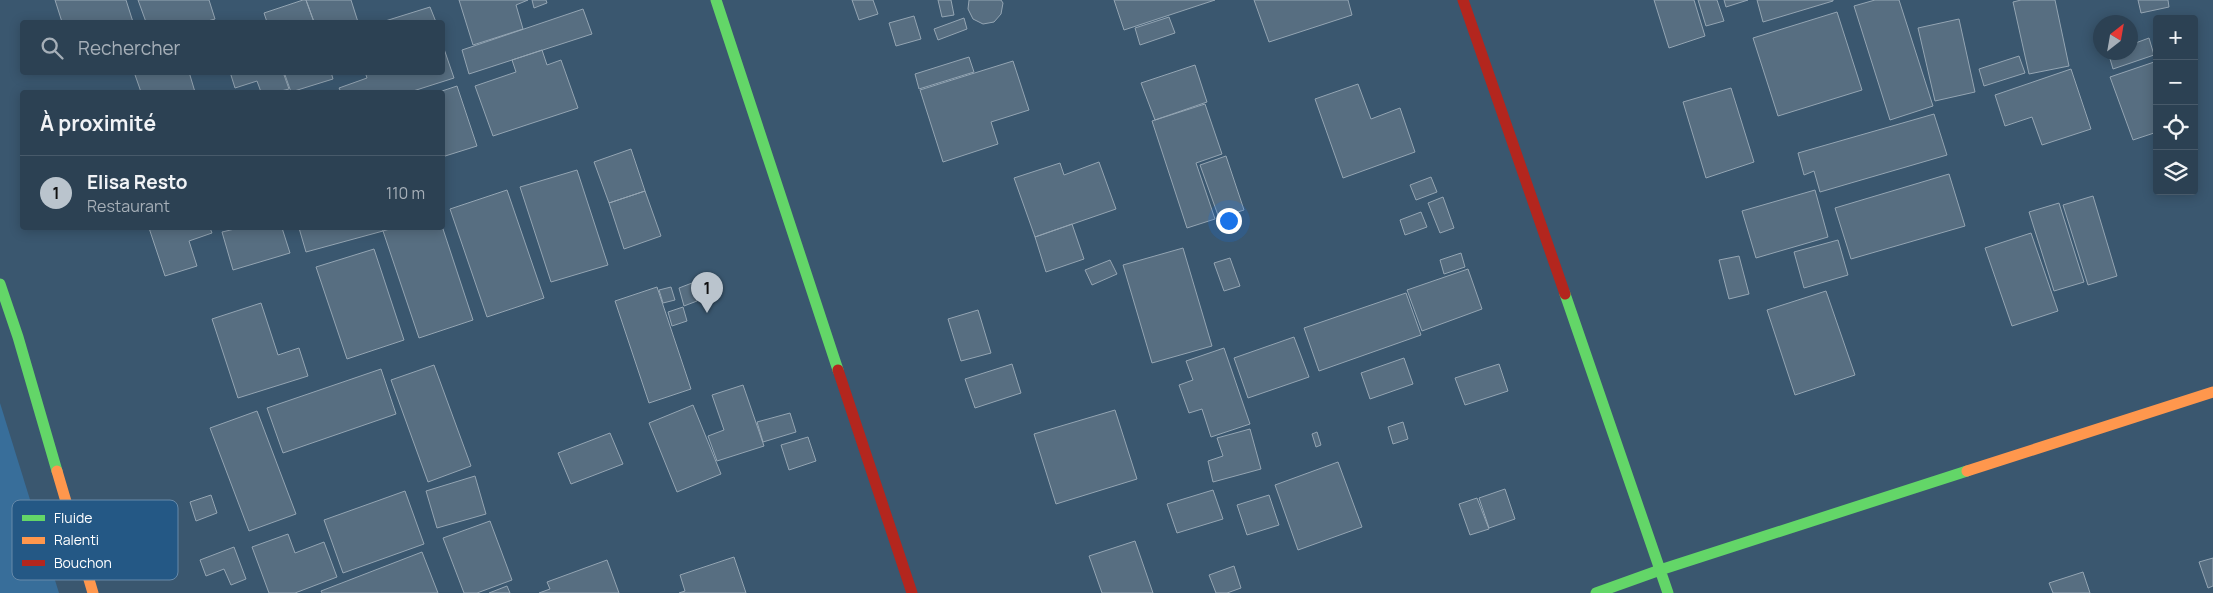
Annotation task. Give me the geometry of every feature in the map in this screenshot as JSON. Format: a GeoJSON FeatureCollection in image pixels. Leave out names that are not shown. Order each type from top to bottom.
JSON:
{"type":"FeatureCollection","features":[{"type":"Feature","properties":{"kind":"street"},"geometry":{"type":"LineString","coordinates":[[716,0],[912,593]]}},
{"type":"Feature","properties":{"kind":"street"},"geometry":{"type":"LineString","coordinates":[[1463,0],[1668,593]]}},
{"type":"Feature","properties":{"kind":"street"},"geometry":{"type":"LineString","coordinates":[[0,284],[18,337],[66,500]]}},
{"type":"Feature","properties":{"kind":"street"},"geometry":{"type":"LineString","coordinates":[[1596,593],[1660,570],[2213,392]]}},
{"type":"Feature","properties":{"kind":"street"},"geometry":{"type":"LineString","coordinates":[[89,580],[93,593]]}},
{"type":"Feature","properties":{"kind":"shaded area"},"geometry":{"type":"Polygon","coordinates":[[[0,403],[30,500],[12,500],[12,580],[55,580],[59,593],[0,593],[0,403]]]}},
{"type":"Feature","properties":{"kind":"building"},"geometry":{"type":"Polygon","coordinates":[[[55,0],[126,0],[132,20],[61,20],[55,0]]]}},
{"type":"Feature","properties":{"kind":"building"},"geometry":{"type":"Polygon","coordinates":[[[138,0],[209,0],[215,19],[211,20],[145,20],[138,0]]]}},
{"type":"Feature","properties":{"kind":"building"},"geometry":{"type":"Polygon","coordinates":[[[306,0],[313,20],[266,20],[264,13],[306,0]]]}},
{"type":"Feature","properties":{"kind":"building"},"geometry":{"type":"Polygon","coordinates":[[[306,0],[351,0],[357,20],[313,20],[306,0]]]}},
{"type":"Feature","properties":{"kind":"building"},"geometry":{"type":"Polygon","coordinates":[[[459,0],[528,0],[516,5],[523,29],[473,45],[459,0]]]}},
{"type":"Feature","properties":{"kind":"building"},"geometry":{"type":"Polygon","coordinates":[[[532,0],[546,0],[547,3],[534,8],[532,0]]]}},
{"type":"Feature","properties":{"kind":"building"},"geometry":{"type":"Polygon","coordinates":[[[852,0],[873,0],[878,14],[859,20],[852,0]]]}},
{"type":"Feature","properties":{"kind":"building"},"geometry":{"type":"Polygon","coordinates":[[[938,0],[951,0],[954,15],[942,17],[938,0]]]}},
{"type":"Feature","properties":{"kind":"building"},"geometry":{"type":"Polygon","coordinates":[[[969,0],[1001,0],[1003,3],[1001,14],[994,22],[983,24],[973,19],[968,9],[969,0]]]}},
{"type":"Feature","properties":{"kind":"building"},"geometry":{"type":"Polygon","coordinates":[[[1114,0],[1215,0],[1124,30],[1114,0]]]}},
{"type":"Feature","properties":{"kind":"building"},"geometry":{"type":"Polygon","coordinates":[[[1254,0],[1348,0],[1352,15],[1269,42],[1254,0]]]}},
{"type":"Feature","properties":{"kind":"building"},"geometry":{"type":"Polygon","coordinates":[[[1654,0],[1694,0],[1705,36],[1669,48],[1654,0]]]}},
{"type":"Feature","properties":{"kind":"building"},"geometry":{"type":"Polygon","coordinates":[[[1698,0],[1717,0],[1724,21],[1706,26],[1698,0]]]}},
{"type":"Feature","properties":{"kind":"building"},"geometry":{"type":"Polygon","coordinates":[[[1724,0],[1748,0],[1726,7],[1724,0]]]}},
{"type":"Feature","properties":{"kind":"building"},"geometry":{"type":"Polygon","coordinates":[[[1757,0],[1833,0],[1833,1],[1763,22],[1757,0]]]}},
{"type":"Feature","properties":{"kind":"building"},"geometry":{"type":"Polygon","coordinates":[[[1875,0],[1899,0],[1933,106],[1890,120],[1854,6],[1875,0]]]}},
{"type":"Feature","properties":{"kind":"building"},"geometry":{"type":"Polygon","coordinates":[[[2021,0],[2055,0],[2069,66],[2029,74],[2013,2],[2021,0]]]}},
{"type":"Feature","properties":{"kind":"building"},"geometry":{"type":"Polygon","coordinates":[[[2138,0],[2168,0],[2169,7],[2141,13],[2138,0]]]}},
{"type":"Feature","properties":{"kind":"building"},"geometry":{"type":"Polygon","coordinates":[[[430,7],[435,20],[388,20],[430,7]]]}},
{"type":"Feature","properties":{"kind":"building"},"geometry":{"type":"Polygon","coordinates":[[[583,9],[592,34],[469,74],[462,50],[583,9]]]}},
{"type":"Feature","properties":{"kind":"building"},"geometry":{"type":"Polygon","coordinates":[[[1837,12],[1862,90],[1778,116],[1753,38],[1837,12]]]}},
{"type":"Feature","properties":{"kind":"building"},"geometry":{"type":"Polygon","coordinates":[[[914,16],[921,39],[896,46],[889,23],[914,16]]]}},
{"type":"Feature","properties":{"kind":"building"},"geometry":{"type":"Polygon","coordinates":[[[1169,17],[1175,33],[1140,45],[1135,28],[1169,17]]]}},
{"type":"Feature","properties":{"kind":"building"},"geometry":{"type":"Polygon","coordinates":[[[964,18],[967,29],[938,40],[934,29],[964,18]]]}},
{"type":"Feature","properties":{"kind":"building"},"geometry":{"type":"Polygon","coordinates":[[[1959,19],[1975,92],[1935,101],[1918,28],[1959,19]]]}},
{"type":"Feature","properties":{"kind":"building"},"geometry":{"type":"Polygon","coordinates":[[[2149,38],[2153,55],[2113,69],[2110,60],[2138,60],[2138,42],[2149,38]]]}},
{"type":"Feature","properties":{"kind":"building"},"geometry":{"type":"Polygon","coordinates":[[[542,50],[547,65],[561,60],[578,108],[493,136],[475,86],[516,72],[512,60],[542,50]]]}},
{"type":"Feature","properties":{"kind":"building"},"geometry":{"type":"Polygon","coordinates":[[[445,52],[454,78],[416,90],[340,90],[339,88],[367,78],[366,75],[445,75],[445,52]]]}},
{"type":"Feature","properties":{"kind":"building"},"geometry":{"type":"Polygon","coordinates":[[[2019,56],[2025,73],[1984,86],[1979,69],[2019,56]]]}},
{"type":"Feature","properties":{"kind":"building"},"geometry":{"type":"Polygon","coordinates":[[[969,57],[974,72],[919,89],[915,74],[969,57]]]}},
{"type":"Feature","properties":{"kind":"building"},"geometry":{"type":"Polygon","coordinates":[[[1013,61],[1029,110],[991,122],[998,144],[943,162],[920,90],[1013,61]]]}},
{"type":"Feature","properties":{"kind":"building"},"geometry":{"type":"Polygon","coordinates":[[[2153,62],[2153,133],[2133,140],[2110,77],[2153,62]]]}},
{"type":"Feature","properties":{"kind":"building"},"geometry":{"type":"Polygon","coordinates":[[[1195,65],[1207,102],[1155,120],[1141,83],[1195,65]]]}},
{"type":"Feature","properties":{"kind":"building"},"geometry":{"type":"Polygon","coordinates":[[[2071,69],[2091,129],[2042,145],[2032,117],[2005,126],[1995,95],[2071,69]]]}},
{"type":"Feature","properties":{"kind":"building"},"geometry":{"type":"Polygon","coordinates":[[[135,75],[190,75],[194,90],[140,90],[135,75]]]}},
{"type":"Feature","properties":{"kind":"building"},"geometry":{"type":"Polygon","coordinates":[[[231,75],[284,75],[289,89],[260,90],[257,81],[235,88],[231,75]]]}},
{"type":"Feature","properties":{"kind":"building"},"geometry":{"type":"Polygon","coordinates":[[[285,75],[332,75],[333,79],[297,90],[290,90],[285,75]]]}},
{"type":"Feature","properties":{"kind":"building"},"geometry":{"type":"Polygon","coordinates":[[[1358,84],[1371,119],[1400,108],[1415,152],[1343,178],[1315,99],[1358,84]]]}},
{"type":"Feature","properties":{"kind":"building"},"geometry":{"type":"Polygon","coordinates":[[[457,86],[477,146],[445,156],[445,90],[457,86]]]}},
{"type":"Feature","properties":{"kind":"building"},"geometry":{"type":"Polygon","coordinates":[[[1731,88],[1754,162],[1706,178],[1683,102],[1731,88]]]}},
{"type":"Feature","properties":{"kind":"building"},"geometry":{"type":"Polygon","coordinates":[[[1205,104],[1222,154],[1196,163],[1215,219],[1187,228],[1152,121],[1205,104]]]}},
{"type":"Feature","properties":{"kind":"building"},"geometry":{"type":"Polygon","coordinates":[[[1934,114],[1947,155],[1820,192],[1814,171],[1804,175],[1798,153],[1934,114]]]}},
{"type":"Feature","properties":{"kind":"building"},"geometry":{"type":"Polygon","coordinates":[[[631,149],[645,191],[609,203],[594,162],[631,149]]]}},
{"type":"Feature","properties":{"kind":"building"},"geometry":{"type":"Polygon","coordinates":[[[1226,156],[1244,210],[1219,218],[1200,165],[1226,156]]]}},
{"type":"Feature","properties":{"kind":"building"},"geometry":{"type":"Polygon","coordinates":[[[1099,162],[1116,209],[1035,237],[1014,178],[1060,163],[1064,175],[1099,162]]]}},
{"type":"Feature","properties":{"kind":"building"},"geometry":{"type":"Polygon","coordinates":[[[577,170],[608,265],[551,282],[520,187],[577,170]]]}},
{"type":"Feature","properties":{"kind":"building"},"geometry":{"type":"Polygon","coordinates":[[[1949,174],[1965,226],[1851,259],[1835,208],[1949,174]]]}},
{"type":"Feature","properties":{"kind":"building"},"geometry":{"type":"Polygon","coordinates":[[[1431,177],[1437,192],[1416,200],[1410,185],[1431,177]]]}},
{"type":"Feature","properties":{"kind":"building"},"geometry":{"type":"Polygon","coordinates":[[[507,190],[544,298],[487,317],[450,209],[507,190]]]}},
{"type":"Feature","properties":{"kind":"building"},"geometry":{"type":"Polygon","coordinates":[[[1815,190],[1828,237],[1756,258],[1742,211],[1815,190]]]}},
{"type":"Feature","properties":{"kind":"building"},"geometry":{"type":"Polygon","coordinates":[[[645,191],[661,236],[624,249],[609,203],[645,191]]]}},
{"type":"Feature","properties":{"kind":"building"},"geometry":{"type":"Polygon","coordinates":[[[2093,196],[2117,276],[2088,285],[2063,205],[2093,196]]]}},
{"type":"Feature","properties":{"kind":"building"},"geometry":{"type":"Polygon","coordinates":[[[1443,197],[1454,228],[1440,233],[1428,203],[1443,197]]]}},
{"type":"Feature","properties":{"kind":"building"},"geometry":{"type":"Polygon","coordinates":[[[2059,203],[2084,282],[2054,291],[2029,212],[2059,203]]]}},
{"type":"Feature","properties":{"kind":"building"},"geometry":{"type":"Polygon","coordinates":[[[1421,212],[1427,227],[1405,235],[1400,220],[1421,212]]]}},
{"type":"Feature","properties":{"kind":"building"},"geometry":{"type":"Polygon","coordinates":[[[1072,224],[1084,259],[1046,272],[1035,237],[1072,224]]]}},
{"type":"Feature","properties":{"kind":"building"},"geometry":{"type":"Polygon","coordinates":[[[150,230],[211,230],[212,233],[189,241],[197,266],[165,276],[150,230]]]}},
{"type":"Feature","properties":{"kind":"building"},"geometry":{"type":"Polygon","coordinates":[[[230,230],[283,230],[290,253],[233,270],[222,232],[230,230]]]}},
{"type":"Feature","properties":{"kind":"building"},"geometry":{"type":"Polygon","coordinates":[[[300,230],[383,231],[306,252],[300,230]]]}},
{"type":"Feature","properties":{"kind":"building"},"geometry":{"type":"Polygon","coordinates":[[[443,230],[473,320],[419,338],[383,231],[443,230]]]}},
{"type":"Feature","properties":{"kind":"building"},"geometry":{"type":"Polygon","coordinates":[[[2031,233],[2058,311],[2012,326],[1985,248],[2031,233]]]}},
{"type":"Feature","properties":{"kind":"building"},"geometry":{"type":"Polygon","coordinates":[[[1838,240],[1848,275],[1804,288],[1794,252],[1838,240]]]}},
{"type":"Feature","properties":{"kind":"building"},"geometry":{"type":"Polygon","coordinates":[[[1183,248],[1212,346],[1152,363],[1123,265],[1183,248]]]}},
{"type":"Feature","properties":{"kind":"building"},"geometry":{"type":"Polygon","coordinates":[[[374,249],[404,340],[347,359],[316,267],[374,249]]]}},
{"type":"Feature","properties":{"kind":"building"},"geometry":{"type":"Polygon","coordinates":[[[1461,253],[1465,267],[1444,274],[1440,260],[1461,253]]]}},
{"type":"Feature","properties":{"kind":"building"},"geometry":{"type":"Polygon","coordinates":[[[1739,256],[1749,294],[1729,299],[1719,260],[1739,256]]]}},
{"type":"Feature","properties":{"kind":"building"},"geometry":{"type":"Polygon","coordinates":[[[1230,258],[1240,286],[1224,291],[1214,263],[1230,258]]]}},
{"type":"Feature","properties":{"kind":"building"},"geometry":{"type":"Polygon","coordinates":[[[1110,260],[1117,274],[1092,285],[1085,270],[1110,260]]]}},
{"type":"Feature","properties":{"kind":"building"},"geometry":{"type":"Polygon","coordinates":[[[1468,269],[1482,309],[1422,331],[1407,290],[1468,269]]]}},
{"type":"Feature","properties":{"kind":"building"},"geometry":{"type":"Polygon","coordinates":[[[692,283],[697,301],[684,306],[679,288],[692,283]]]}},
{"type":"Feature","properties":{"kind":"building"},"geometry":{"type":"Polygon","coordinates":[[[657,287],[691,389],[649,403],[615,301],[657,287]]]}},
{"type":"Feature","properties":{"kind":"building"},"geometry":{"type":"Polygon","coordinates":[[[671,287],[675,300],[663,303],[659,290],[671,287]]]}},
{"type":"Feature","properties":{"kind":"building"},"geometry":{"type":"Polygon","coordinates":[[[1826,291],[1855,375],[1795,395],[1767,310],[1826,291]]]}},
{"type":"Feature","properties":{"kind":"building"},"geometry":{"type":"Polygon","coordinates":[[[1406,293],[1421,335],[1319,371],[1304,328],[1406,293]]]}},
{"type":"Feature","properties":{"kind":"building"},"geometry":{"type":"Polygon","coordinates":[[[261,303],[278,355],[299,348],[308,376],[238,398],[212,319],[261,303]]]}},
{"type":"Feature","properties":{"kind":"building"},"geometry":{"type":"Polygon","coordinates":[[[683,307],[687,321],[672,326],[668,312],[683,307]]]}},
{"type":"Feature","properties":{"kind":"building"},"geometry":{"type":"Polygon","coordinates":[[[978,310],[991,353],[961,361],[948,319],[978,310]]]}},
{"type":"Feature","properties":{"kind":"building"},"geometry":{"type":"Polygon","coordinates":[[[1294,337],[1309,377],[1248,398],[1234,358],[1294,337]]]}},
{"type":"Feature","properties":{"kind":"building"},"geometry":{"type":"Polygon","coordinates":[[[1224,348],[1250,424],[1211,437],[1202,409],[1189,413],[1179,385],[1193,380],[1186,361],[1224,348]]]}},
{"type":"Feature","properties":{"kind":"building"},"geometry":{"type":"Polygon","coordinates":[[[1404,358],[1413,384],[1370,399],[1361,373],[1404,358]]]}},
{"type":"Feature","properties":{"kind":"building"},"geometry":{"type":"Polygon","coordinates":[[[1012,364],[1021,393],[975,408],[965,379],[1012,364]]]}},
{"type":"Feature","properties":{"kind":"building"},"geometry":{"type":"Polygon","coordinates":[[[1499,364],[1508,391],[1465,405],[1455,378],[1499,364]]]}},
{"type":"Feature","properties":{"kind":"building"},"geometry":{"type":"Polygon","coordinates":[[[434,365],[471,466],[428,482],[391,380],[434,365]]]}},
{"type":"Feature","properties":{"kind":"building"},"geometry":{"type":"Polygon","coordinates":[[[381,369],[396,414],[283,453],[267,408],[381,369]]]}},
{"type":"Feature","properties":{"kind":"building"},"geometry":{"type":"Polygon","coordinates":[[[743,385],[764,446],[717,461],[708,436],[724,430],[712,395],[743,385]]]}},
{"type":"Feature","properties":{"kind":"building"},"geometry":{"type":"Polygon","coordinates":[[[693,405],[721,474],[677,492],[649,423],[693,405]]]}},
{"type":"Feature","properties":{"kind":"building"},"geometry":{"type":"Polygon","coordinates":[[[1115,410],[1137,479],[1056,504],[1034,434],[1115,410]]]}},
{"type":"Feature","properties":{"kind":"building"},"geometry":{"type":"Polygon","coordinates":[[[257,411],[296,514],[249,531],[210,428],[257,411]]]}},
{"type":"Feature","properties":{"kind":"building"},"geometry":{"type":"Polygon","coordinates":[[[790,413],[796,432],[763,442],[757,422],[790,413]]]}},
{"type":"Feature","properties":{"kind":"building"},"geometry":{"type":"Polygon","coordinates":[[[1403,422],[1408,439],[1393,444],[1388,427],[1403,422]]]}},
{"type":"Feature","properties":{"kind":"building"},"geometry":{"type":"Polygon","coordinates":[[[1250,429],[1261,469],[1213,482],[1208,461],[1223,456],[1217,438],[1250,429]]]}},
{"type":"Feature","properties":{"kind":"building"},"geometry":{"type":"Polygon","coordinates":[[[1317,432],[1321,445],[1316,447],[1312,434],[1317,432]]]}},
{"type":"Feature","properties":{"kind":"building"},"geometry":{"type":"Polygon","coordinates":[[[610,433],[623,464],[571,484],[558,453],[610,433]]]}},
{"type":"Feature","properties":{"kind":"building"},"geometry":{"type":"Polygon","coordinates":[[[808,437],[816,461],[789,470],[781,445],[808,437]]]}},
{"type":"Feature","properties":{"kind":"building"},"geometry":{"type":"Polygon","coordinates":[[[1338,462],[1362,527],[1298,550],[1275,485],[1338,462]]]}},
{"type":"Feature","properties":{"kind":"building"},"geometry":{"type":"Polygon","coordinates":[[[475,476],[486,514],[437,528],[426,491],[475,476]]]}},
{"type":"Feature","properties":{"kind":"building"},"geometry":{"type":"Polygon","coordinates":[[[1505,489],[1515,519],[1489,528],[1479,498],[1505,489]]]}},
{"type":"Feature","properties":{"kind":"building"},"geometry":{"type":"Polygon","coordinates":[[[1213,490],[1223,519],[1177,533],[1167,504],[1213,490]]]}},
{"type":"Feature","properties":{"kind":"building"},"geometry":{"type":"Polygon","coordinates":[[[405,491],[424,544],[343,573],[324,520],[405,491]]]}},
{"type":"Feature","properties":{"kind":"building"},"geometry":{"type":"Polygon","coordinates":[[[211,495],[217,513],[196,521],[190,502],[211,495]]]}},
{"type":"Feature","properties":{"kind":"building"},"geometry":{"type":"Polygon","coordinates":[[[1269,495],[1279,525],[1247,535],[1237,505],[1269,495]]]}},
{"type":"Feature","properties":{"kind":"building"},"geometry":{"type":"Polygon","coordinates":[[[1477,498],[1489,529],[1470,535],[1459,504],[1477,498]]]}},
{"type":"Feature","properties":{"kind":"building"},"geometry":{"type":"Polygon","coordinates":[[[490,521],[512,580],[477,593],[464,593],[443,538],[490,521]]]}},
{"type":"Feature","properties":{"kind":"building"},"geometry":{"type":"Polygon","coordinates":[[[288,534],[295,553],[324,542],[337,577],[295,593],[269,593],[252,547],[288,534]]]}},
{"type":"Feature","properties":{"kind":"building"},"geometry":{"type":"Polygon","coordinates":[[[1135,541],[1153,593],[1102,593],[1089,556],[1135,541]]]}},
{"type":"Feature","properties":{"kind":"building"},"geometry":{"type":"Polygon","coordinates":[[[234,547],[246,579],[231,585],[224,569],[206,576],[200,560],[234,547]]]}},
{"type":"Feature","properties":{"kind":"building"},"geometry":{"type":"Polygon","coordinates":[[[422,552],[438,593],[322,593],[321,591],[422,552]]]}},
{"type":"Feature","properties":{"kind":"building"},"geometry":{"type":"Polygon","coordinates":[[[734,557],[746,593],[679,593],[685,591],[680,575],[734,557]]]}},
{"type":"Feature","properties":{"kind":"building"},"geometry":{"type":"Polygon","coordinates":[[[2213,558],[2213,586],[2208,588],[2199,562],[2213,558]]]}},
{"type":"Feature","properties":{"kind":"building"},"geometry":{"type":"Polygon","coordinates":[[[607,560],[619,593],[539,593],[550,589],[547,582],[607,560]]]}},
{"type":"Feature","properties":{"kind":"building"},"geometry":{"type":"Polygon","coordinates":[[[1234,566],[1241,588],[1227,593],[1216,593],[1209,575],[1234,566]]]}},
{"type":"Feature","properties":{"kind":"building"},"geometry":{"type":"Polygon","coordinates":[[[2083,572],[2090,593],[2053,593],[2049,583],[2083,572]]]}},
{"type":"Feature","properties":{"kind":"building"},"geometry":{"type":"Polygon","coordinates":[[[507,586],[510,593],[489,593],[507,586]]]}},
{"type":"Feature","properties":{"kind":"traffic: fast"},"geometry":{"type":"LineString","coordinates":[[716,0],[838,370]]}},
{"type":"Feature","properties":{"kind":"traffic: fast"},"geometry":{"type":"LineString","coordinates":[[0,284],[18,337],[57,471]]}},
{"type":"Feature","properties":{"kind":"traffic: fast"},"geometry":{"type":"LineString","coordinates":[[1565,294],[1668,593]]}},
{"type":"Feature","properties":{"kind":"traffic: fast"},"geometry":{"type":"LineString","coordinates":[[1596,593],[1660,570],[1967,471]]}},
{"type":"Feature","properties":{"kind":"traffic: slow"},"geometry":{"type":"LineString","coordinates":[[1967,471],[2213,392]]}},
{"type":"Feature","properties":{"kind":"traffic: slow"},"geometry":{"type":"LineString","coordinates":[[57,471],[66,500]]}},
{"type":"Feature","properties":{"kind":"traffic: slow"},"geometry":{"type":"LineString","coordinates":[[89,580],[93,593]]}},
{"type":"Feature","properties":{"kind":"traffic: jam"},"geometry":{"type":"LineString","coordinates":[[1463,0],[1565,294]]}},
{"type":"Feature","properties":{"kind":"traffic: jam"},"geometry":{"type":"LineString","coordinates":[[838,370],[912,593]]}},
{"type":"Feature","properties":{"kind":"place","name":"Elisa Resto"},"geometry":{"type":"Point","coordinates":[707,313]}}]}
